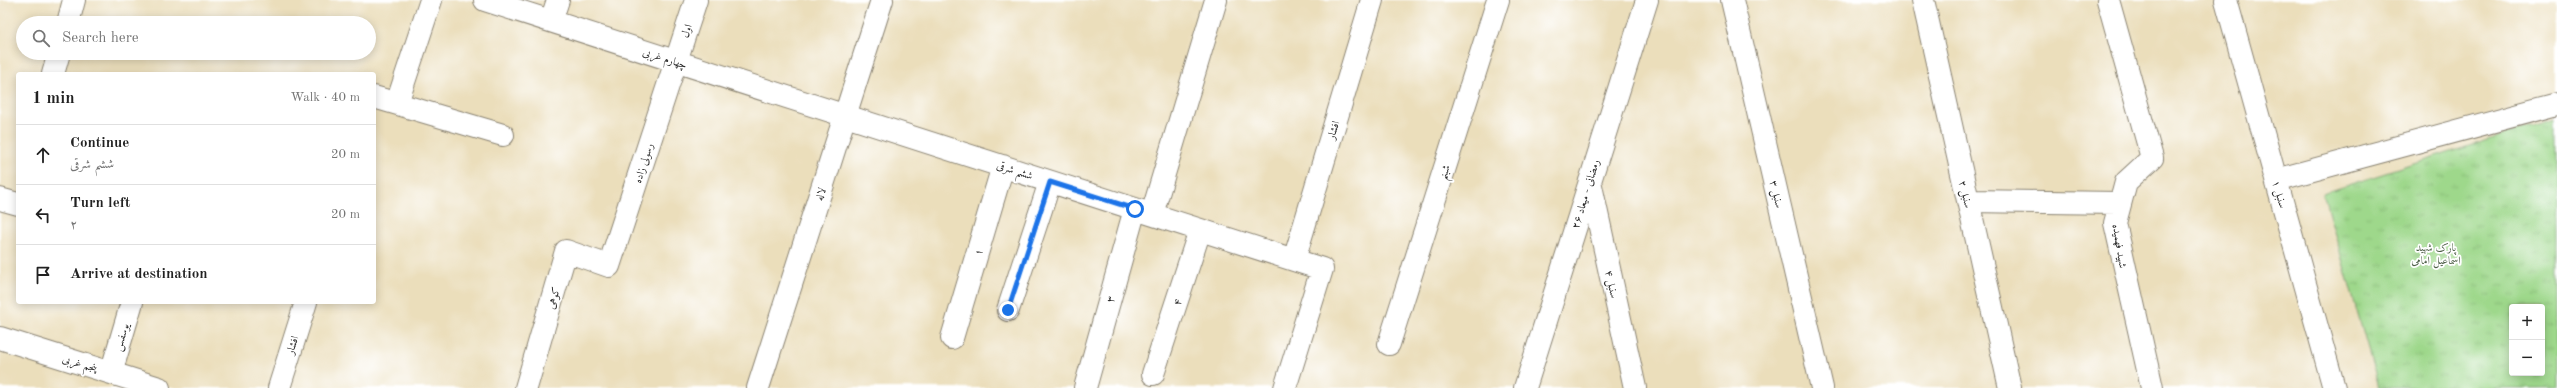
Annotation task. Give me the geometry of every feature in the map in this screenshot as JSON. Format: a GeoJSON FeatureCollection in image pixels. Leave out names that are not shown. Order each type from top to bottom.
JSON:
{"type":"FeatureCollection","features":[{"type":"Feature","properties":{"kind":"street"},"geometry":{"type":"LineString","coordinates":[[70,16],[74,0]]}},
{"type":"Feature","properties":{"kind":"street"},"geometry":{"type":"LineString","coordinates":[[397,103],[431,0]]}},
{"type":"Feature","properties":{"kind":"street","name":"چهارم غربی"},"geometry":{"type":"LineString","coordinates":[[485,0],[845,115]]}},
{"type":"Feature","properties":{"kind":"street"},"geometry":{"type":"LineString","coordinates":[[551,21],[558,0]]}},
{"type":"Feature","properties":{"kind":"street","name":"اول"},"geometry":{"type":"LineString","coordinates":[[676,61],[696,0]]}},
{"type":"Feature","properties":{"kind":"street","name":"لاله"},"geometry":{"type":"LineString","coordinates":[[758,388],[882,0]]}},
{"type":"Feature","properties":{"kind":"street","name":"۳"},"geometry":{"type":"LineString","coordinates":[[1085,388],[1216,0]]}},
{"type":"Feature","properties":{"kind":"street","name":"افشار"},"geometry":{"type":"LineString","coordinates":[[1294,260],[1372,0]]}},
{"type":"Feature","properties":{"kind":"street","name":"شبنم"},"geometry":{"type":"LineString","coordinates":[[1389,344],[1498,0]]}},
{"type":"Feature","properties":{"kind":"street","name":"رمضانی - میعاد ۲۶"},"geometry":{"type":"LineString","coordinates":[[1525,388],[1589,180],[1647,0]]}},
{"type":"Feature","properties":{"kind":"street","name":"سنبل ۳"},"geometry":{"type":"LineString","coordinates":[[1732,0],[1822,388]]}},
{"type":"Feature","properties":{"kind":"street","name":"سنبل ۲"},"geometry":{"type":"LineString","coordinates":[[1923,0],[2010,388]]}},
{"type":"Feature","properties":{"kind":"street","name":"شهید فهمیده"},"geometry":{"type":"LineString","coordinates":[[2108,0],[2152,158],[2126,182],[2115,223],[2152,388]]}},
{"type":"Feature","properties":{"kind":"street","name":"سنبل ۱"},"geometry":{"type":"LineString","coordinates":[[2226,0],[2334,388]]}},
{"type":"Feature","properties":{"kind":"street"},"geometry":{"type":"LineString","coordinates":[[54,72],[57,60]]}},
{"type":"Feature","properties":{"kind":"street","name":"رسولی زاده"},"geometry":{"type":"LineString","coordinates":[[609,266],[676,61]]}},
{"type":"Feature","properties":{"kind":"street"},"geometry":{"type":"LineString","coordinates":[[376,98],[503,135]]}},
{"type":"Feature","properties":{"kind":"street"},"geometry":{"type":"LineString","coordinates":[[2276,180],[2557,104]]}},
{"type":"Feature","properties":{"kind":"street","name":"ششم شرقی"},"geometry":{"type":"LineString","coordinates":[[845,115],[1322,269],[1284,388]]}},
{"type":"Feature","properties":{"kind":"street","name":"۱"},"geometry":{"type":"LineString","coordinates":[[952,338],[1003,166]]}},
{"type":"Feature","properties":{"kind":"street","name":"سنبل ۴"},"geometry":{"type":"LineString","coordinates":[[1589,180],[1635,388]]}},
{"type":"Feature","properties":{"kind":"street"},"geometry":{"type":"LineString","coordinates":[[1008,310],[1050,182]]}},
{"type":"Feature","properties":{"kind":"street"},"geometry":{"type":"LineString","coordinates":[[0,199],[16,203]]}},
{"type":"Feature","properties":{"kind":"street"},"geometry":{"type":"LineString","coordinates":[[1968,201],[2120,203]]}},
{"type":"Feature","properties":{"kind":"street","name":"۴"},"geometry":{"type":"LineString","coordinates":[[1153,374],[1200,230]]}},
{"type":"Feature","properties":{"kind":"street","name":"کوهی"},"geometry":{"type":"LineString","coordinates":[[526,388],[566,251],[609,266]]}},
{"type":"Feature","properties":{"kind":"street","name":"یوسفس"},"geometry":{"type":"LineString","coordinates":[[111,373],[131,304]]}},
{"type":"Feature","properties":{"kind":"street","name":"افشار"},"geometry":{"type":"LineString","coordinates":[[279,388],[305,304]]}},
{"type":"Feature","properties":{"kind":"street","name":"پنجم غربی"},"geometry":{"type":"LineString","coordinates":[[0,338],[111,373],[130,384],[159,388]]}},
{"type":"Feature","properties":{"kind":"green space","name":"پارک شهید اسماعیل امامی"},"geometry":{"type":"Polygon","coordinates":[[[2557,118],[2557,388],[2379,388],[2323,193],[2557,118]]]}},
{"type":"Feature","properties":{"kind":"route"},"geometry":{"type":"LineString","coordinates":[[1008,310],[1050,182],[1135,209]]}}]}
